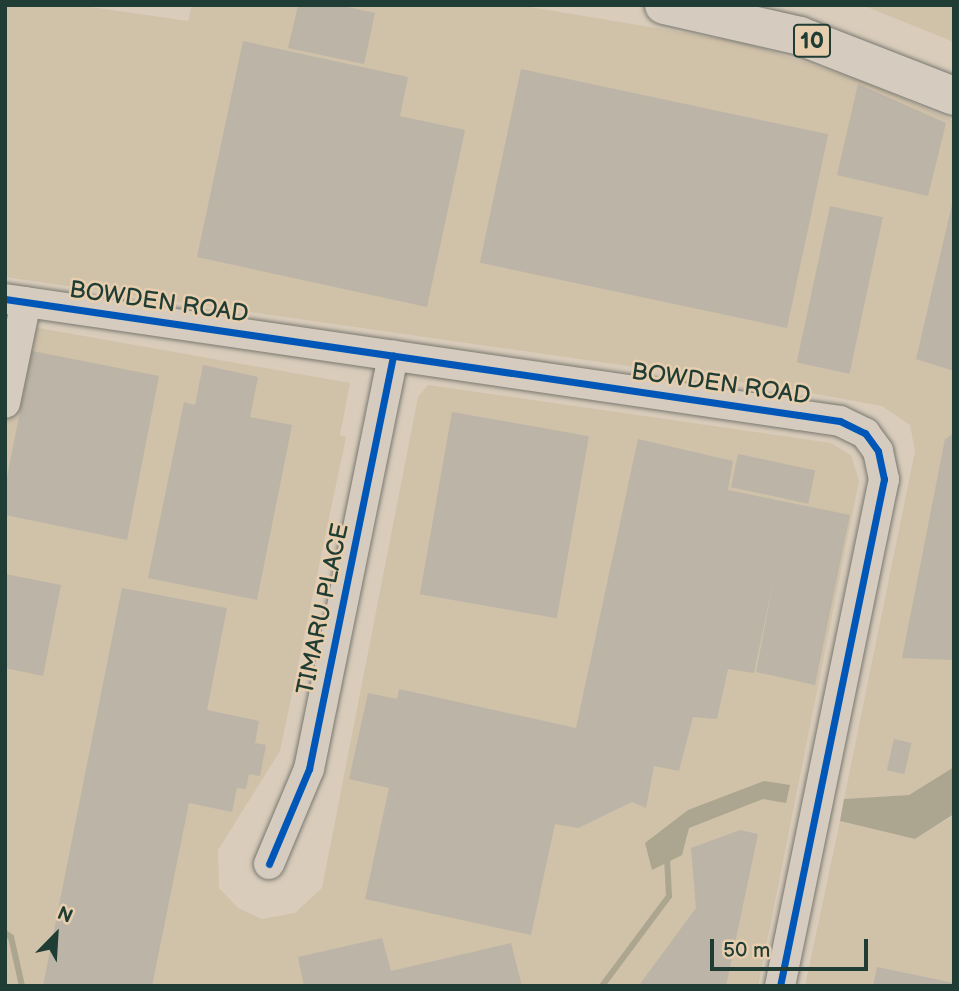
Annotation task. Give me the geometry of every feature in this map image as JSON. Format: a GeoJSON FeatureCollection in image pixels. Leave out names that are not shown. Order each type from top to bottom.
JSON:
{"type":"FeatureCollection","features":[{"type":"Feature","properties":{"kind":"main road","name":"10"},"geometry":{"type":"LineString","coordinates":[[664,5],[800,36],[954,96]]}},
{"type":"Feature","properties":{"kind":"main road","name":"10"},"geometry":{"type":"LineString","coordinates":[[783,5],[954,68]]}},
{"type":"Feature","properties":{"kind":"street","name":"BOWDEN ROAD"},"geometry":{"type":"LineString","coordinates":[[15,301],[840,421],[865,433],[878,451],[884,479],[780,986]]}},
{"type":"Feature","properties":{"kind":"street"},"geometry":{"type":"LineString","coordinates":[[5,403],[15,301]]}},
{"type":"Feature","properties":{"kind":"street","name":"TIMARU PLACE"},"geometry":{"type":"LineString","coordinates":[[269,864],[309,769],[393,355]]}},
{"type":"Feature","properties":{"kind":"shaded area"},"geometry":{"type":"Polygon","coordinates":[[[5,5],[77,5],[188,21],[192,5],[518,5],[746,43],[870,84],[954,121],[954,767],[909,795],[844,799],[915,451],[910,425],[882,406],[789,389],[5,277],[5,5]]]}},
{"type":"Feature","properties":{"kind":"shaded area"},"geometry":{"type":"Polygon","coordinates":[[[862,5],[954,5],[954,42],[862,5]]]}},
{"type":"Feature","properties":{"kind":"shaded area"},"geometry":{"type":"Polygon","coordinates":[[[5,322],[350,383],[340,435],[346,437],[280,751],[218,850],[219,888],[238,908],[262,919],[295,913],[322,888],[418,397],[428,385],[831,443],[851,455],[859,481],[758,986],[5,986],[5,322]]]}},
{"type":"Feature","properties":{"kind":"shaded area"},"geometry":{"type":"Polygon","coordinates":[[[954,767],[954,814],[915,839],[840,821],[844,799],[909,795],[954,767]]]}},
{"type":"Feature","properties":{"kind":"shaded area"},"geometry":{"type":"Polygon","coordinates":[[[764,781],[790,785],[786,803],[763,799],[689,828],[682,855],[652,870],[645,843],[688,810],[764,781]]]}},
{"type":"Feature","properties":{"kind":"shaded area"},"geometry":{"type":"Polygon","coordinates":[[[954,815],[954,986],[805,986],[840,821],[915,839],[954,815]]]}},
{"type":"Feature","properties":{"kind":"building"},"geometry":{"type":"Polygon","coordinates":[[[298,5],[339,5],[375,13],[364,64],[288,48],[298,5]]]}},
{"type":"Feature","properties":{"kind":"building"},"geometry":{"type":"Polygon","coordinates":[[[243,41],[408,77],[400,116],[465,130],[427,307],[197,257],[243,41]]]}},
{"type":"Feature","properties":{"kind":"building"},"geometry":{"type":"Polygon","coordinates":[[[521,69],[828,134],[787,328],[480,263],[521,69]]]}},
{"type":"Feature","properties":{"kind":"building"},"geometry":{"type":"Polygon","coordinates":[[[858,84],[946,123],[928,196],[837,175],[858,84]]]}},
{"type":"Feature","properties":{"kind":"building"},"geometry":{"type":"Polygon","coordinates":[[[954,196],[954,371],[916,359],[954,196]]]}},
{"type":"Feature","properties":{"kind":"building"},"geometry":{"type":"Polygon","coordinates":[[[830,206],[883,217],[850,374],[797,363],[830,206]]]}},
{"type":"Feature","properties":{"kind":"building"},"geometry":{"type":"Polygon","coordinates":[[[32,351],[159,376],[127,540],[5,515],[5,487],[32,351]]]}},
{"type":"Feature","properties":{"kind":"building"},"geometry":{"type":"Polygon","coordinates":[[[203,365],[258,377],[250,417],[292,425],[257,600],[148,578],[184,402],[195,405],[203,365]]]}},
{"type":"Feature","properties":{"kind":"building"},"geometry":{"type":"Polygon","coordinates":[[[452,412],[589,436],[557,618],[420,594],[452,412]]]}},
{"type":"Feature","properties":{"kind":"building"},"geometry":{"type":"Polygon","coordinates":[[[954,433],[954,660],[902,658],[945,439],[954,433]]]}},
{"type":"Feature","properties":{"kind":"building"},"geometry":{"type":"Polygon","coordinates":[[[638,439],[733,461],[728,490],[850,515],[815,685],[756,672],[775,573],[754,673],[728,669],[717,719],[693,717],[679,771],[654,766],[646,808],[632,802],[578,828],[555,824],[531,935],[365,899],[389,788],[349,779],[368,693],[397,699],[399,689],[576,728],[638,439]]]}},
{"type":"Feature","properties":{"kind":"building"},"geometry":{"type":"Polygon","coordinates":[[[738,454],[815,470],[808,504],[731,487],[738,454]]]}},
{"type":"Feature","properties":{"kind":"building"},"geometry":{"type":"Polygon","coordinates":[[[5,574],[61,585],[43,676],[5,668],[5,574]]]}},
{"type":"Feature","properties":{"kind":"building"},"geometry":{"type":"Polygon","coordinates":[[[122,588],[227,608],[207,710],[259,721],[255,743],[266,745],[260,776],[249,774],[246,789],[237,788],[232,812],[189,803],[152,986],[43,986],[122,588]]]}},
{"type":"Feature","properties":{"kind":"building"},"geometry":{"type":"Polygon","coordinates":[[[894,739],[912,743],[904,774],[887,770],[894,739]]]}},
{"type":"Feature","properties":{"kind":"building"},"geometry":{"type":"Polygon","coordinates":[[[740,830],[758,834],[726,986],[640,984],[696,908],[691,848],[740,830]]]}},
{"type":"Feature","properties":{"kind":"building"},"geometry":{"type":"Polygon","coordinates":[[[382,938],[391,971],[511,943],[522,986],[304,986],[298,957],[382,938]]]}},
{"type":"Feature","properties":{"kind":"building"},"geometry":{"type":"Polygon","coordinates":[[[877,967],[954,983],[954,986],[873,986],[877,967]]]}},
{"type":"Feature","properties":{"kind":"waterway"},"geometry":{"type":"LineString","coordinates":[[602,986],[669,896],[667,856]]}},
{"type":"Feature","properties":{"kind":"waterway"},"geometry":{"type":"LineString","coordinates":[[5,933],[11,937],[22,986]]}},
{"type":"Feature","properties":{"kind":"cycle path"},"geometry":{"type":"LineString","coordinates":[[5,299],[840,421],[865,433],[878,451],[884,479],[780,986]]}},
{"type":"Feature","properties":{"kind":"cycle path"},"geometry":{"type":"LineString","coordinates":[[269,864],[309,769],[393,355]]}}]}
